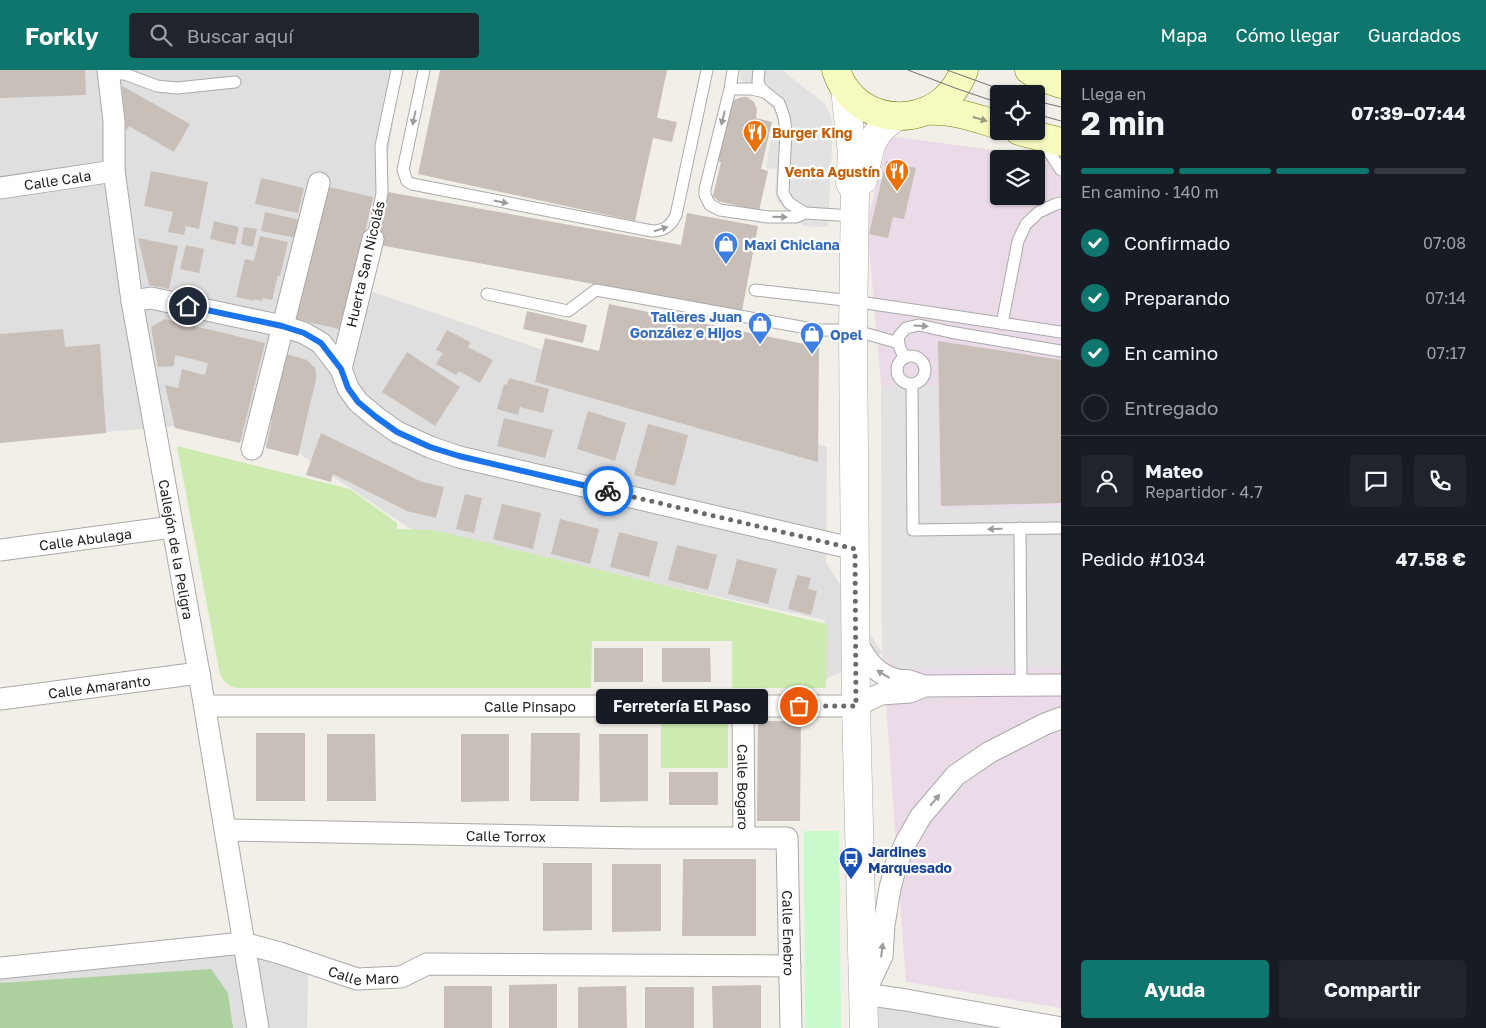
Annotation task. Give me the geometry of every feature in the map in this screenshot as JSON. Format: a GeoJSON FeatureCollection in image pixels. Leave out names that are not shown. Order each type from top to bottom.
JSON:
{"type":"FeatureCollection","features":[{"type":"Feature","properties":{"kind":"main road"},"geometry":{"type":"LineString","coordinates":[[837,76],[855,100],[868,109],[896,117],[912,116],[937,106],[946,98],[958,82],[964,70]]}},
{"type":"Feature","properties":{"kind":"main road"},"geometry":{"type":"LineString","coordinates":[[1029,70],[1061,84]]}},
{"type":"Feature","properties":{"kind":"main road"},"geometry":{"type":"LineString","coordinates":[[926,111],[940,110],[953,112],[990,122]]}},
{"type":"Feature","properties":{"kind":"main road"},"geometry":{"type":"LineString","coordinates":[[1045,138],[1061,142]]}},
{"type":"Feature","properties":{"kind":"street","name":"Callejón de la Peligra"},"geometry":{"type":"LineString","coordinates":[[109,72],[114,121],[114,171],[132,301],[205,706],[258,1028]]}},
{"type":"Feature","properties":{"kind":"street"},"geometry":{"type":"LineString","coordinates":[[837,76],[852,153],[850,184],[855,203],[853,330],[856,706],[864,1028]]}},
{"type":"Feature","properties":{"kind":"street"},"geometry":{"type":"LineString","coordinates":[[855,203],[863,182],[870,147],[876,134],[885,124],[896,117]]}},
{"type":"Feature","properties":{"kind":"street","name":"Calle Cala"},"geometry":{"type":"LineString","coordinates":[[0,188],[114,171]]}},
{"type":"Feature","properties":{"kind":"street"},"geometry":{"type":"LineString","coordinates":[[252,449],[318,182]]}},
{"type":"Feature","properties":{"kind":"street","name":"Huerta San Nicolás"},"geometry":{"type":"LineString","coordinates":[[341,369],[373,239]]}},
{"type":"Feature","properties":{"kind":"street"},"geometry":{"type":"LineString","coordinates":[[132,301],[151,298],[282,326],[304,333],[321,343],[341,369],[348,388],[358,402],[397,432],[430,447],[459,456],[855,549]]}},
{"type":"Feature","properties":{"kind":"street","name":"Calle Abulaga"},"geometry":{"type":"LineString","coordinates":[[0,550],[172,527]]}},
{"type":"Feature","properties":{"kind":"street"},"geometry":{"type":"LineString","coordinates":[[856,642],[863,656],[874,668],[887,677],[910,681],[924,686],[1061,685]]}},
{"type":"Feature","properties":{"kind":"street","name":"Calle Amaranto"},"geometry":{"type":"LineString","coordinates":[[0,699],[199,673]]}},
{"type":"Feature","properties":{"kind":"street"},"geometry":{"type":"LineString","coordinates":[[856,706],[881,694],[910,692],[924,686]]}},
{"type":"Feature","properties":{"kind":"street","name":"Calle Pinsapo"},"geometry":{"type":"LineString","coordinates":[[205,706],[856,706]]}},
{"type":"Feature","properties":{"kind":"street","name":"Calle Bogaro"},"geometry":{"type":"LineString","coordinates":[[742,706],[744,838]]}},
{"type":"Feature","properties":{"kind":"street"},"geometry":{"type":"LineString","coordinates":[[864,994],[882,956],[884,925],[896,865],[906,842],[921,816],[956,774],[990,752],[1061,718]]}},
{"type":"Feature","properties":{"kind":"street","name":"Calle Torrox"},"geometry":{"type":"LineString","coordinates":[[226,830],[640,838],[787,838]]}},
{"type":"Feature","properties":{"kind":"street","name":"Calle Enebro"},"geometry":{"type":"LineString","coordinates":[[787,838],[791,1028]]}},
{"type":"Feature","properties":{"kind":"street","name":"Calle Maro"},"geometry":{"type":"LineString","coordinates":[[0,968],[243,943],[280,953],[357,979],[401,977],[427,964],[790,966]]}},
{"type":"Feature","properties":{"kind":"street"},"geometry":{"type":"LineString","coordinates":[[864,994],[1061,1028]]}},
{"type":"Feature","properties":{"kind":"lane","name":"Huerta San Nicolás"},"geometry":{"type":"LineString","coordinates":[[373,239],[382,193],[381,146],[397,70]]}},
{"type":"Feature","properties":{"kind":"lane"},"geometry":{"type":"LineString","coordinates":[[424,70],[403,170],[407,181],[412,184],[652,231],[670,226],[676,214],[707,70]]}},
{"type":"Feature","properties":{"kind":"lane"},"geometry":{"type":"LineString","coordinates":[[733,70],[705,189],[710,205],[720,210],[760,216],[796,217],[855,203]]}},
{"type":"Feature","properties":{"kind":"lane"},"geometry":{"type":"LineString","coordinates":[[759,70],[758,81],[760,87],[779,103],[784,117],[786,131],[783,193],[788,203],[805,214]]}},
{"type":"Feature","properties":{"kind":"lane"},"geometry":{"type":"LineString","coordinates":[[109,72],[124,74],[157,86],[177,88],[235,82]]}},
{"type":"Feature","properties":{"kind":"lane"},"geometry":{"type":"LineString","coordinates":[[730,89],[765,92]]}},
{"type":"Feature","properties":{"kind":"lane"},"geometry":{"type":"LineString","coordinates":[[1034,140],[1050,153],[1061,170]]}},
{"type":"Feature","properties":{"kind":"lane"},"geometry":{"type":"LineString","coordinates":[[1002,324],[1018,241],[1026,224],[1039,212],[1061,203]]}},
{"type":"Feature","properties":{"kind":"lane"},"geometry":{"type":"LineString","coordinates":[[487,294],[568,311],[596,290],[818,330],[853,330],[899,343]]}},
{"type":"Feature","properties":{"kind":"lane"},"geometry":{"type":"LineString","coordinates":[[755,290],[1061,332]]}},
{"type":"Feature","properties":{"kind":"lane"},"geometry":{"type":"LineString","coordinates":[[905,358],[898,340],[906,328],[919,325],[1061,351]]}},
{"type":"Feature","properties":{"kind":"lane"},"geometry":{"type":"LineString","coordinates":[[911,356],[917,357],[922,361],[925,372],[918,382],[912,384],[901,379],[898,374],[900,362],[911,356]]}},
{"type":"Feature","properties":{"kind":"lane"},"geometry":{"type":"LineString","coordinates":[[912,384],[913,530],[1061,528]]}},
{"type":"Feature","properties":{"kind":"lane"},"geometry":{"type":"LineString","coordinates":[[1020,528],[1020,686]]}},
{"type":"Feature","properties":{"kind":"shaded area"},"geometry":{"type":"Polygon","coordinates":[[[0,70],[401,70],[367,290],[827,447],[826,562],[882,653],[815,684],[825,620],[412,530],[300,454],[177,426],[0,441],[0,70]]]}},
{"type":"Feature","properties":{"kind":"shaded area"},"geometry":{"type":"Polygon","coordinates":[[[741,70],[782,70],[824,103],[830,114],[833,126],[828,227],[803,226],[778,202],[775,189],[777,169],[766,168],[773,129],[779,129],[777,112],[760,97],[750,83],[740,81],[741,70]]]}},
{"type":"Feature","properties":{"kind":"shaded area"},"geometry":{"type":"Polygon","coordinates":[[[889,136],[994,150],[990,150],[990,205],[1045,205],[1045,157],[1061,159],[1061,1008],[906,982],[882,649],[881,386],[867,222],[889,136]]]}},
{"type":"Feature","properties":{"kind":"shaded area"},"geometry":{"type":"Polygon","coordinates":[[[937,385],[939,508],[1061,506],[1061,667],[904,669],[890,662],[885,656],[882,649],[881,386],[937,385]]]}},
{"type":"Feature","properties":{"kind":"shaded area"},"geometry":{"type":"Polygon","coordinates":[[[242,955],[308,968],[307,1028],[0,1028],[0,967],[242,955]]]}},
{"type":"Feature","properties":{"kind":"shaded area"},"geometry":{"type":"Polygon","coordinates":[[[882,998],[1059,1028],[865,1028],[882,998]]]}},
{"type":"Feature","properties":{"kind":"green space"},"geometry":{"type":"Polygon","coordinates":[[[177,446],[350,489],[397,523],[397,529],[433,530],[827,624],[826,688],[732,688],[732,641],[592,641],[591,688],[233,687],[226,683],[220,674],[177,446]]]}},
{"type":"Feature","properties":{"kind":"green space"},"geometry":{"type":"Polygon","coordinates":[[[661,718],[728,718],[728,768],[661,768],[661,718]]]}},
{"type":"Feature","properties":{"kind":"green space"},"geometry":{"type":"Polygon","coordinates":[[[804,831],[839,831],[841,1028],[805,1028],[804,831]]]}},
{"type":"Feature","properties":{"kind":"green space"},"geometry":{"type":"Polygon","coordinates":[[[211,969],[228,993],[233,1028],[0,1028],[0,983],[211,969]]]}},
{"type":"Feature","properties":{"kind":"building"},"geometry":{"type":"Polygon","coordinates":[[[0,70],[85,70],[86,95],[0,98],[0,70]]]}},
{"type":"Feature","properties":{"kind":"building"},"geometry":{"type":"Polygon","coordinates":[[[440,70],[667,70],[657,118],[677,122],[672,142],[653,138],[635,221],[418,174],[440,70]]]}},
{"type":"Feature","properties":{"kind":"building"},"geometry":{"type":"Polygon","coordinates":[[[122,86],[190,124],[174,152],[129,126],[126,131],[122,86]]]}},
{"type":"Feature","properties":{"kind":"building"},"geometry":{"type":"Polygon","coordinates":[[[747,97],[754,102],[757,110],[756,118],[772,122],[761,169],[768,171],[759,211],[718,201],[713,196],[721,162],[711,160],[731,104],[734,100],[747,97]]]}},
{"type":"Feature","properties":{"kind":"building"},"geometry":{"type":"Polygon","coordinates":[[[886,161],[916,168],[904,219],[893,217],[888,238],[869,234],[886,161]]]}},
{"type":"Feature","properties":{"kind":"building"},"geometry":{"type":"Polygon","coordinates":[[[151,171],[208,182],[199,229],[186,226],[184,235],[168,232],[173,212],[144,206],[151,171]]]}},
{"type":"Feature","properties":{"kind":"building"},"geometry":{"type":"Polygon","coordinates":[[[261,178],[304,188],[298,213],[255,204],[261,178]]]}},
{"type":"Feature","properties":{"kind":"building"},"geometry":{"type":"Polygon","coordinates":[[[325,186],[373,197],[356,272],[339,329],[295,319],[325,186]]]}},
{"type":"Feature","properties":{"kind":"building"},"geometry":{"type":"Polygon","coordinates":[[[388,192],[681,245],[687,213],[758,226],[742,311],[379,245],[388,192]]]}},
{"type":"Feature","properties":{"kind":"building"},"geometry":{"type":"Polygon","coordinates":[[[265,212],[300,220],[296,238],[261,231],[265,212]]]}},
{"type":"Feature","properties":{"kind":"building"},"geometry":{"type":"Polygon","coordinates":[[[214,221],[239,227],[235,245],[210,239],[214,221]]]}},
{"type":"Feature","properties":{"kind":"building"},"geometry":{"type":"Polygon","coordinates":[[[244,227],[257,229],[253,247],[241,244],[244,227]]]}},
{"type":"Feature","properties":{"kind":"building"},"geometry":{"type":"Polygon","coordinates":[[[260,236],[288,242],[272,300],[263,298],[262,301],[254,299],[254,301],[236,297],[245,259],[254,261],[260,236]]]}},
{"type":"Feature","properties":{"kind":"building"},"geometry":{"type":"Polygon","coordinates":[[[138,238],[178,246],[169,289],[149,285],[138,238]]]}},
{"type":"Feature","properties":{"kind":"building"},"geometry":{"type":"Polygon","coordinates":[[[186,245],[204,249],[199,273],[180,269],[186,245]]]}},
{"type":"Feature","properties":{"kind":"building"},"geometry":{"type":"Polygon","coordinates":[[[609,304],[819,347],[818,462],[535,382],[545,338],[599,351],[609,304]]]}},
{"type":"Feature","properties":{"kind":"building"},"geometry":{"type":"Polygon","coordinates":[[[527,311],[587,325],[583,343],[523,329],[527,311]]]}},
{"type":"Feature","properties":{"kind":"building"},"geometry":{"type":"Polygon","coordinates":[[[165,319],[265,343],[240,443],[175,428],[165,385],[178,388],[182,369],[205,375],[208,363],[175,355],[174,366],[158,367],[151,327],[165,319]]]}},
{"type":"Feature","properties":{"kind":"building"},"geometry":{"type":"Polygon","coordinates":[[[63,329],[65,347],[100,344],[106,433],[0,443],[0,334],[63,329]]]}},
{"type":"Feature","properties":{"kind":"building"},"geometry":{"type":"Polygon","coordinates":[[[447,330],[470,342],[468,347],[493,360],[480,383],[459,371],[456,375],[436,364],[443,353],[436,350],[447,330]]]}},
{"type":"Feature","properties":{"kind":"building"},"geometry":{"type":"Polygon","coordinates":[[[938,341],[1061,360],[1061,503],[941,506],[938,341]]]}},
{"type":"Feature","properties":{"kind":"building"},"geometry":{"type":"Polygon","coordinates":[[[407,352],[460,387],[435,426],[382,392],[407,352]]]}},
{"type":"Feature","properties":{"kind":"building"},"geometry":{"type":"Polygon","coordinates":[[[282,353],[307,360],[315,368],[316,373],[298,456],[266,448],[272,420],[267,419],[282,353]]]}},
{"type":"Feature","properties":{"kind":"building"},"geometry":{"type":"Polygon","coordinates":[[[509,378],[549,389],[543,413],[520,407],[518,415],[497,409],[504,384],[507,385],[509,378]]]}},
{"type":"Feature","properties":{"kind":"building"},"geometry":{"type":"Polygon","coordinates":[[[588,411],[626,423],[615,461],[577,449],[588,411]]]}},
{"type":"Feature","properties":{"kind":"building"},"geometry":{"type":"Polygon","coordinates":[[[504,418],[553,430],[545,458],[497,446],[504,418]]]}},
{"type":"Feature","properties":{"kind":"building"},"geometry":{"type":"Polygon","coordinates":[[[648,424],[688,435],[675,486],[634,475],[648,424]]]}},
{"type":"Feature","properties":{"kind":"building"},"geometry":{"type":"Polygon","coordinates":[[[321,433],[422,482],[444,487],[436,518],[407,511],[333,474],[331,482],[306,475],[321,433]]]}},
{"type":"Feature","properties":{"kind":"building"},"geometry":{"type":"Polygon","coordinates":[[[465,494],[482,498],[474,533],[456,529],[465,494]]]}},
{"type":"Feature","properties":{"kind":"building"},"geometry":{"type":"Polygon","coordinates":[[[502,504],[541,513],[533,549],[493,539],[502,504]]]}},
{"type":"Feature","properties":{"kind":"building"},"geometry":{"type":"Polygon","coordinates":[[[560,519],[599,529],[590,564],[551,554],[560,519]]]}},
{"type":"Feature","properties":{"kind":"building"},"geometry":{"type":"Polygon","coordinates":[[[619,532],[658,542],[649,577],[610,567],[619,532]]]}},
{"type":"Feature","properties":{"kind":"building"},"geometry":{"type":"Polygon","coordinates":[[[677,545],[717,555],[708,590],[668,580],[677,545]]]}},
{"type":"Feature","properties":{"kind":"building"},"geometry":{"type":"Polygon","coordinates":[[[737,559],[777,569],[768,604],[728,594],[737,559]]]}},
{"type":"Feature","properties":{"kind":"building"},"geometry":{"type":"Polygon","coordinates":[[[797,575],[811,578],[808,589],[817,591],[811,615],[788,609],[797,575]]]}},
{"type":"Feature","properties":{"kind":"building"},"geometry":{"type":"Polygon","coordinates":[[[594,648],[643,648],[643,682],[594,682],[594,648]]]}},
{"type":"Feature","properties":{"kind":"building"},"geometry":{"type":"Polygon","coordinates":[[[662,648],[710,648],[711,682],[662,682],[662,648]]]}},
{"type":"Feature","properties":{"kind":"building"},"geometry":{"type":"Polygon","coordinates":[[[758,721],[801,721],[800,821],[757,821],[758,721]]]}},
{"type":"Feature","properties":{"kind":"building"},"geometry":{"type":"Polygon","coordinates":[[[256,733],[305,733],[305,801],[256,801],[256,733]]]}},
{"type":"Feature","properties":{"kind":"building"},"geometry":{"type":"Polygon","coordinates":[[[531,733],[580,733],[579,801],[530,801],[531,733]]]}},
{"type":"Feature","properties":{"kind":"building"},"geometry":{"type":"Polygon","coordinates":[[[327,734],[375,734],[376,801],[327,801],[327,734]]]}},
{"type":"Feature","properties":{"kind":"building"},"geometry":{"type":"Polygon","coordinates":[[[461,734],[509,734],[509,801],[461,802],[461,734]]]}},
{"type":"Feature","properties":{"kind":"building"},"geometry":{"type":"Polygon","coordinates":[[[599,734],[648,734],[648,801],[600,802],[599,734]]]}},
{"type":"Feature","properties":{"kind":"building"},"geometry":{"type":"Polygon","coordinates":[[[669,772],[718,772],[718,805],[669,805],[669,772]]]}},
{"type":"Feature","properties":{"kind":"building"},"geometry":{"type":"Polygon","coordinates":[[[683,859],[756,859],[756,936],[682,936],[683,859]]]}},
{"type":"Feature","properties":{"kind":"building"},"geometry":{"type":"Polygon","coordinates":[[[543,863],[592,863],[592,930],[543,931],[543,863]]]}},
{"type":"Feature","properties":{"kind":"building"},"geometry":{"type":"Polygon","coordinates":[[[612,864],[661,864],[661,931],[612,932],[612,864]]]}},
{"type":"Feature","properties":{"kind":"building"},"geometry":{"type":"Polygon","coordinates":[[[557,984],[557,1028],[509,1028],[509,985],[557,984]]]}},
{"type":"Feature","properties":{"kind":"building"},"geometry":{"type":"Polygon","coordinates":[[[761,985],[761,1028],[713,1028],[712,986],[761,985]]]}},
{"type":"Feature","properties":{"kind":"building"},"geometry":{"type":"Polygon","coordinates":[[[444,986],[492,986],[492,1028],[444,1028],[444,986]]]}},
{"type":"Feature","properties":{"kind":"building"},"geometry":{"type":"Polygon","coordinates":[[[626,986],[627,1028],[578,1028],[578,987],[626,986]]]}},
{"type":"Feature","properties":{"kind":"building"},"geometry":{"type":"Polygon","coordinates":[[[645,987],[694,987],[694,1028],[645,1028],[645,987]]]}},
{"type":"Feature","properties":{"kind":"tram line"},"geometry":{"type":"LineString","coordinates":[[908,70],[990,100]]}},
{"type":"Feature","properties":{"kind":"tram line"},"geometry":{"type":"LineString","coordinates":[[947,70],[990,86]]}},
{"type":"Feature","properties":{"kind":"tram line"},"geometry":{"type":"LineString","coordinates":[[1045,103],[1061,107]]}},
{"type":"Feature","properties":{"kind":"tram line"},"geometry":{"type":"LineString","coordinates":[[1045,117],[1061,121]]}},
{"type":"Feature","properties":{"kind":"way so far"},"geometry":{"type":"LineString","coordinates":[[608,491],[855,549],[856,706],[799,706]]}},
{"type":"Feature","properties":{"kind":"place","name":"Burger King"},"geometry":{"type":"Point","coordinates":[755,153]}},
{"type":"Feature","properties":{"kind":"place","name":"Venta Agustín"},"geometry":{"type":"Point","coordinates":[897,192]}},
{"type":"Feature","properties":{"kind":"place","name":"Maxi Chiclana"},"geometry":{"type":"Point","coordinates":[726,265]}},
{"type":"Feature","properties":{"kind":"place","name":"Talleres Juan González e Hijos"},"geometry":{"type":"Point","coordinates":[760,345]}},
{"type":"Feature","properties":{"kind":"place","name":"Opel"},"geometry":{"type":"Point","coordinates":[812,355]}},
{"type":"Feature","properties":{"kind":"place","name":"Ferretería El Paso"},"geometry":{"type":"Point","coordinates":[799,706]}},
{"type":"Feature","properties":{"kind":"place","name":"Jardines Marquesado"},"geometry":{"type":"Point","coordinates":[851,880]}},
{"type":"Feature","properties":{"kind":"route"},"geometry":{"type":"LineString","coordinates":[[188,306],[282,326],[304,333],[321,343],[341,369],[348,388],[358,402],[397,432],[430,447],[459,456],[608,491]]}}]}
